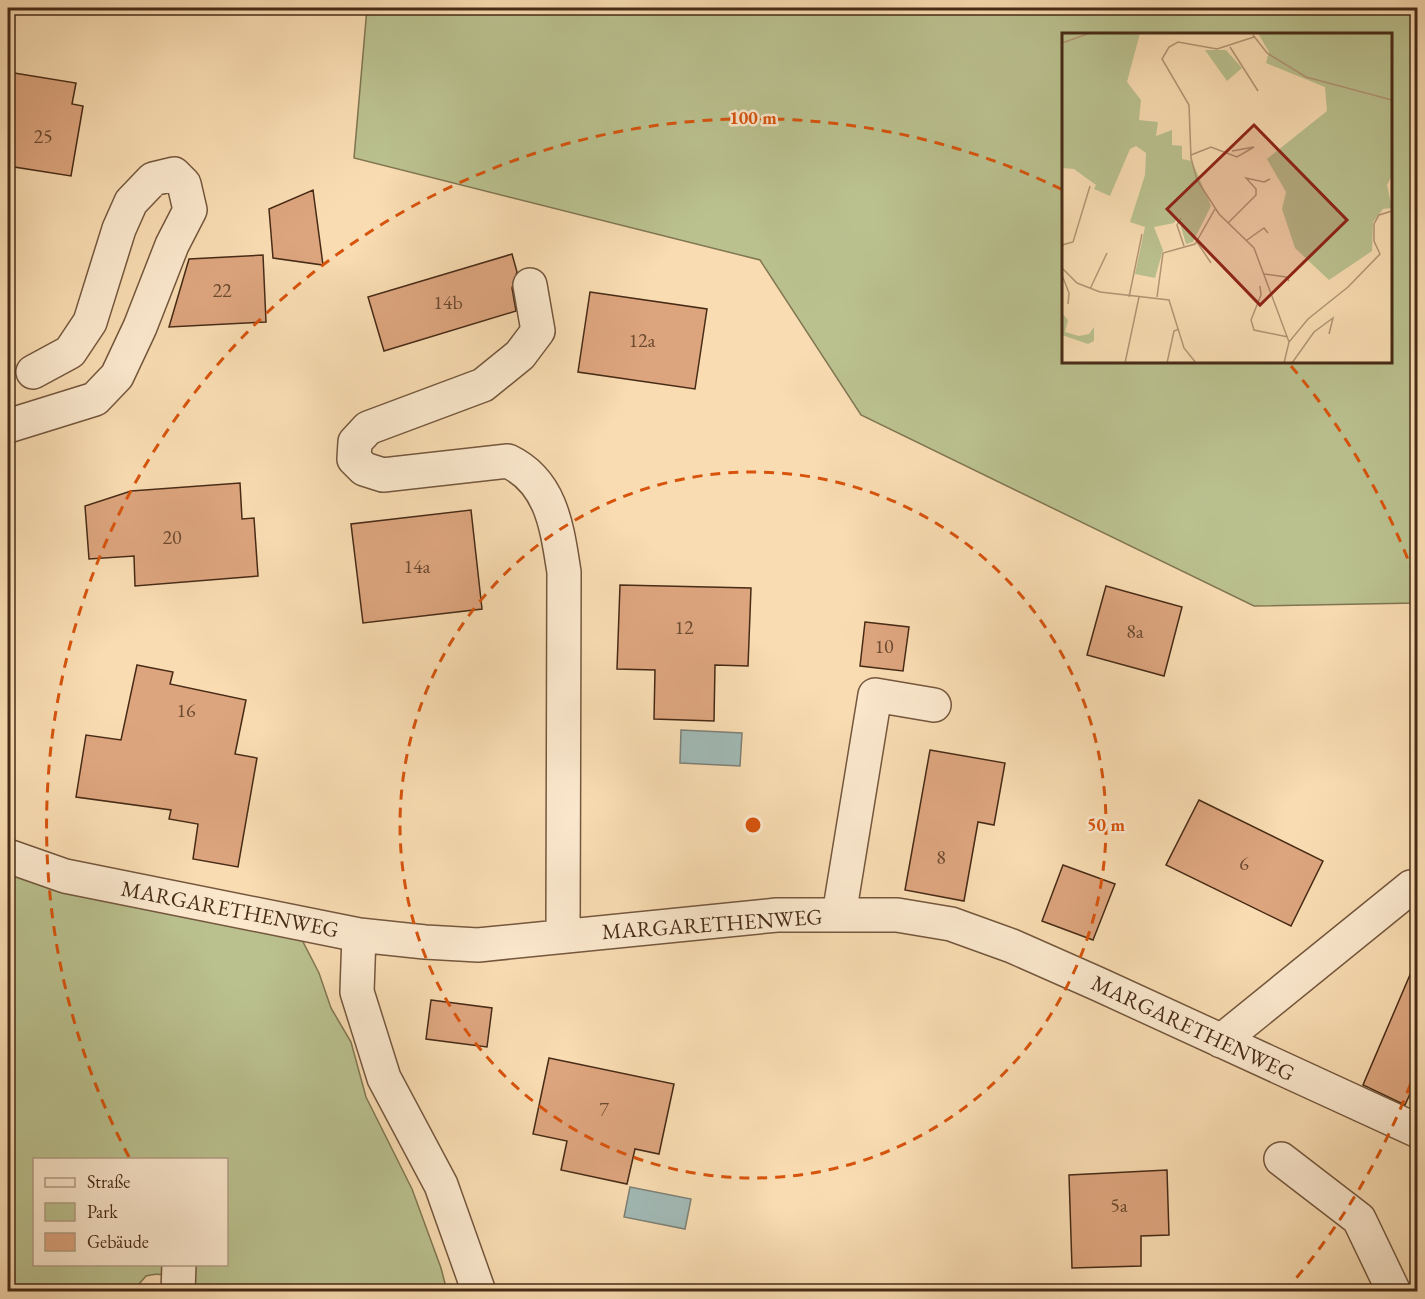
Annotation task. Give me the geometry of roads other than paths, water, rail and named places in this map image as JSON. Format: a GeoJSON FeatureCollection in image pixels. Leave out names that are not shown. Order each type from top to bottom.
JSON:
{"type":"FeatureCollection","features":[{"type":"Feature","properties":{"kind":"street"},"geometry":{"type":"LineString","coordinates":[[8,426],[95,399],[117,376],[140,327],[172,245],[190,210],[184,184],[174,174],[153,179],[131,202],[119,228],[90,322],[70,352],[33,372]]}},
{"type":"Feature","properties":{"kind":"street"},"geometry":{"type":"LineString","coordinates":[[530,285],[538,331],[520,355],[483,385],[368,428],[355,442],[354,459],[364,469],[383,475],[508,461],[520,467],[534,480],[556,518],[564,572],[563,936]]}},
{"type":"Feature","properties":{"kind":"street"},"geometry":{"type":"LineString","coordinates":[[839,915],[875,696],[934,705]]}},
{"type":"Feature","properties":{"kind":"street","name":"MARGARETHENWEG"},"geometry":{"type":"LineString","coordinates":[[8,856],[65,876],[360,935],[478,945],[777,915],[897,915],[951,924],[1012,946],[1418,1131]]}},
{"type":"Feature","properties":{"kind":"street"},"geometry":{"type":"LineString","coordinates":[[1221,1041],[1411,887],[1418,889]]}},
{"type":"Feature","properties":{"kind":"street"},"geometry":{"type":"LineString","coordinates":[[360,935],[357,992],[384,1078],[441,1185],[479,1292]]}},
{"type":"Feature","properties":{"kind":"street"},"geometry":{"type":"LineString","coordinates":[[1281,1159],[1359,1219],[1394,1292]]}},
{"type":"Feature","properties":{"kind":"street"},"geometry":{"type":"LineString","coordinates":[[178,1292],[179,1266]]}},
{"type":"Feature","properties":{"kind":"water"},"geometry":{"type":"Polygon","coordinates":[[[681,730],[742,733],[740,766],[680,763],[681,730]]]}},
{"type":"Feature","properties":{"kind":"water"},"geometry":{"type":"Polygon","coordinates":[[[630,1187],[691,1199],[685,1229],[624,1217],[630,1187]]]}}]}
